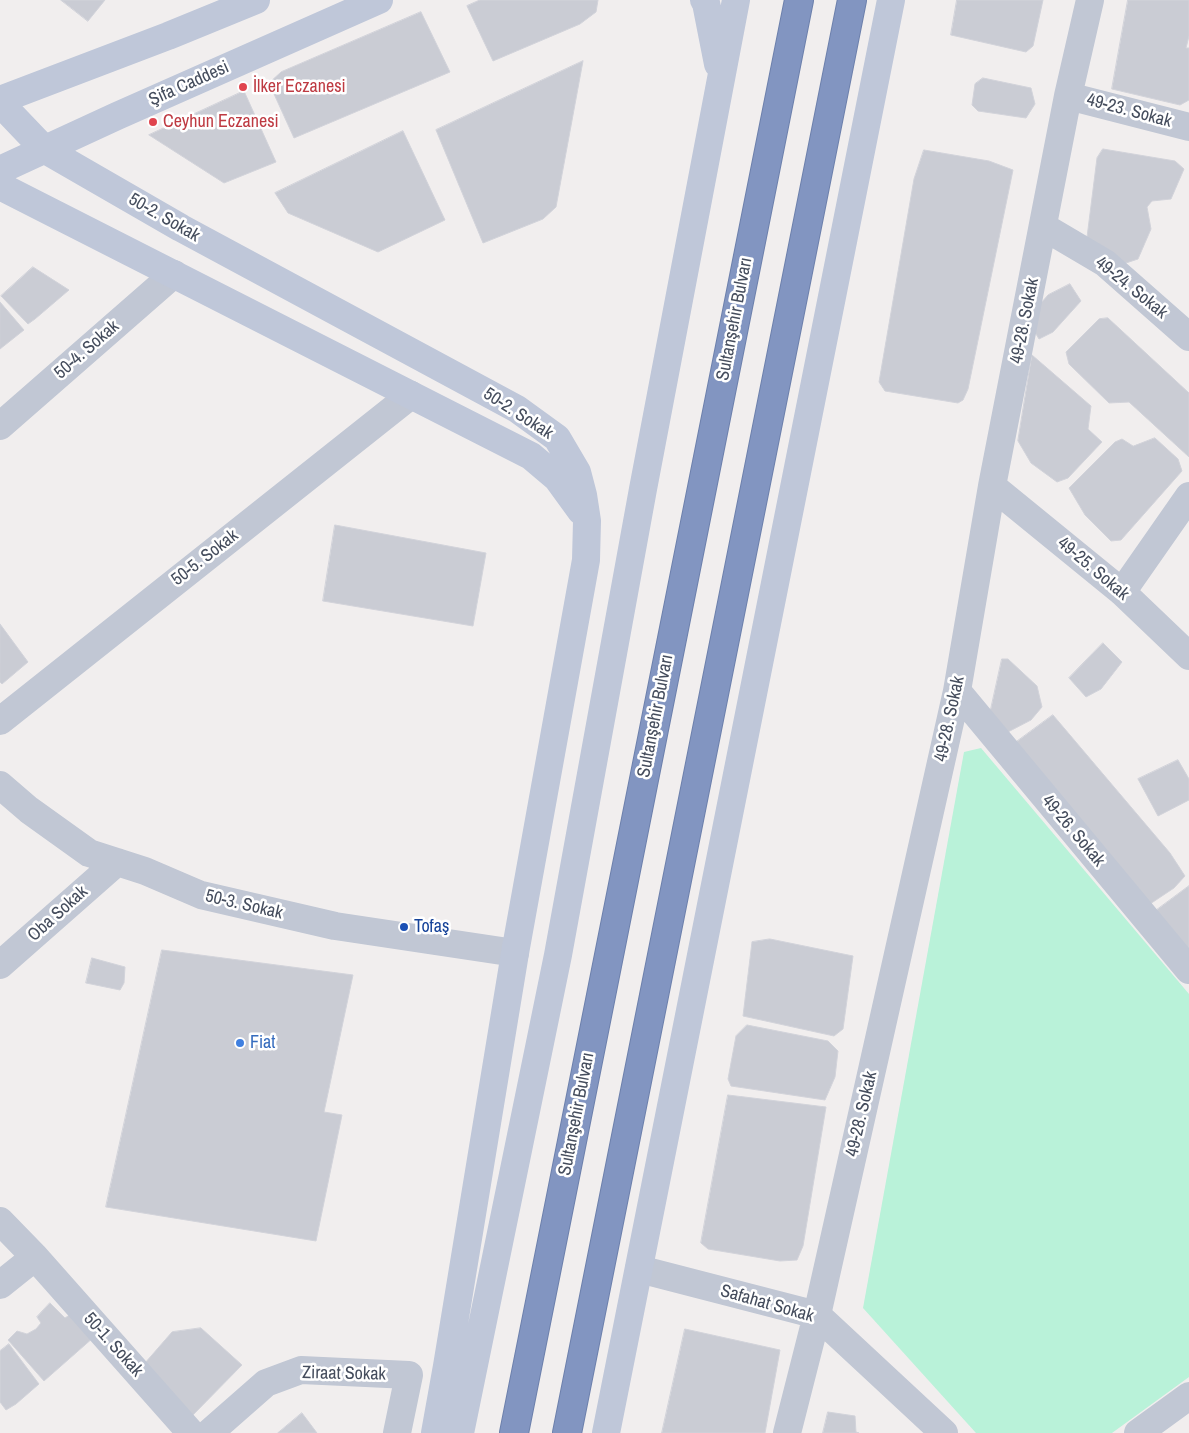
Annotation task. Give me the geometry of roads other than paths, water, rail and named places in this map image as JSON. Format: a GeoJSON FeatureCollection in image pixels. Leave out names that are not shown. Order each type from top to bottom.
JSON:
{"type":"FeatureCollection","features":[{"type":"Feature","properties":{"kind":"highway","name":"Sultanşehir Bulvarı"},"geometry":{"type":"LineString","coordinates":[[514,1433],[799,0]]}},
{"type":"Feature","properties":{"kind":"highway"},"geometry":{"type":"LineString","coordinates":[[567,1433],[852,0]]}},
{"type":"Feature","properties":{"kind":"street"},"geometry":{"type":"LineString","coordinates":[[0,101],[256,0]]}},
{"type":"Feature","properties":{"kind":"street","name":"Şifa Caddesi"},"geometry":{"type":"LineString","coordinates":[[0,170],[379,0]]}},
{"type":"Feature","properties":{"kind":"street"},"geometry":{"type":"LineString","coordinates":[[704,0],[712,28],[721,81]]}},
{"type":"Feature","properties":{"kind":"street"},"geometry":{"type":"LineString","coordinates":[[460,1433],[558,955],[641,499],[736,0]]}},
{"type":"Feature","properties":{"kind":"street"},"geometry":{"type":"LineString","coordinates":[[606,1433],[891,0]]}},
{"type":"Feature","properties":{"kind":"street","name":"49-28. Sokak"},"geometry":{"type":"LineString","coordinates":[[787,1433],[816,1315],[957,691],[992,486],[1068,96],[1090,0]]}},
{"type":"Feature","properties":{"kind":"street","name":"49-23. Sokak"},"geometry":{"type":"LineString","coordinates":[[1068,96],[1189,127]]}},
{"type":"Feature","properties":{"kind":"street","name":"50-2. Sokak"},"geometry":{"type":"LineString","coordinates":[[0,101],[44,149],[181,228],[517,409],[557,438],[577,472],[587,521]]}},
{"type":"Feature","properties":{"kind":"street","name":"50-2. Sokak"},"geometry":{"type":"LineString","coordinates":[[0,186],[531,456],[557,478],[587,521]]}},
{"type":"Feature","properties":{"kind":"street","name":"49-24. Sokak"},"geometry":{"type":"LineString","coordinates":[[1044,227],[1105,263],[1189,337]]}},
{"type":"Feature","properties":{"kind":"street","name":"50-4. Sokak"},"geometry":{"type":"LineString","coordinates":[[0,426],[174,274]]}},
{"type":"Feature","properties":{"kind":"street","name":"50-5. Sokak"},"geometry":{"type":"LineString","coordinates":[[0,721],[411,396]]}},
{"type":"Feature","properties":{"kind":"street","name":"49-25. Sokak"},"geometry":{"type":"LineString","coordinates":[[992,486],[1122,592],[1189,656]]}},
{"type":"Feature","properties":{"kind":"street"},"geometry":{"type":"LineString","coordinates":[[1122,592],[1189,496]]}},
{"type":"Feature","properties":{"kind":"street"},"geometry":{"type":"LineString","coordinates":[[434,1433],[448,1366],[515,953],[586,560],[587,521]]}},
{"type":"Feature","properties":{"kind":"street","name":"49-26. Sokak"},"geometry":{"type":"LineString","coordinates":[[957,691],[1189,970]]}},
{"type":"Feature","properties":{"kind":"street","name":"50-3. Sokak"},"geometry":{"type":"LineString","coordinates":[[0,785],[28,810],[89,853],[145,871],[201,896],[335,926],[515,953]]}},
{"type":"Feature","properties":{"kind":"street","name":"Oba Sokak"},"geometry":{"type":"LineString","coordinates":[[0,965],[117,862]]}},
{"type":"Feature","properties":{"kind":"street","name":"50-1. Sokak"},"geometry":{"type":"LineString","coordinates":[[0,1221],[35,1257],[191,1433]]}},
{"type":"Feature","properties":{"kind":"street"},"geometry":{"type":"LineString","coordinates":[[0,1285],[35,1257]]}},
{"type":"Feature","properties":{"kind":"street","name":"Safahat Sokak"},"geometry":{"type":"LineString","coordinates":[[639,1269],[816,1315],[944,1433]]}},
{"type":"Feature","properties":{"kind":"street","name":"Ziraat Sokak"},"geometry":{"type":"LineString","coordinates":[[209,1433],[266,1383],[301,1370],[409,1375],[397,1433]]}},
{"type":"Feature","properties":{"kind":"street"},"geometry":{"type":"LineString","coordinates":[[1138,1433],[1189,1396]]}},
{"type":"Feature","properties":{"kind":"place","name":"İlker Eczanesi"},"geometry":{"type":"Point","coordinates":[243,87]}},
{"type":"Feature","properties":{"kind":"place","name":"Ceyhun Eczanesi"},"geometry":{"type":"Point","coordinates":[153,122]}},
{"type":"Feature","properties":{"kind":"place","name":"Tofaş"},"geometry":{"type":"Point","coordinates":[404,927]}},
{"type":"Feature","properties":{"kind":"place","name":"Fiat"},"geometry":{"type":"Point","coordinates":[240,1043]}}]}
